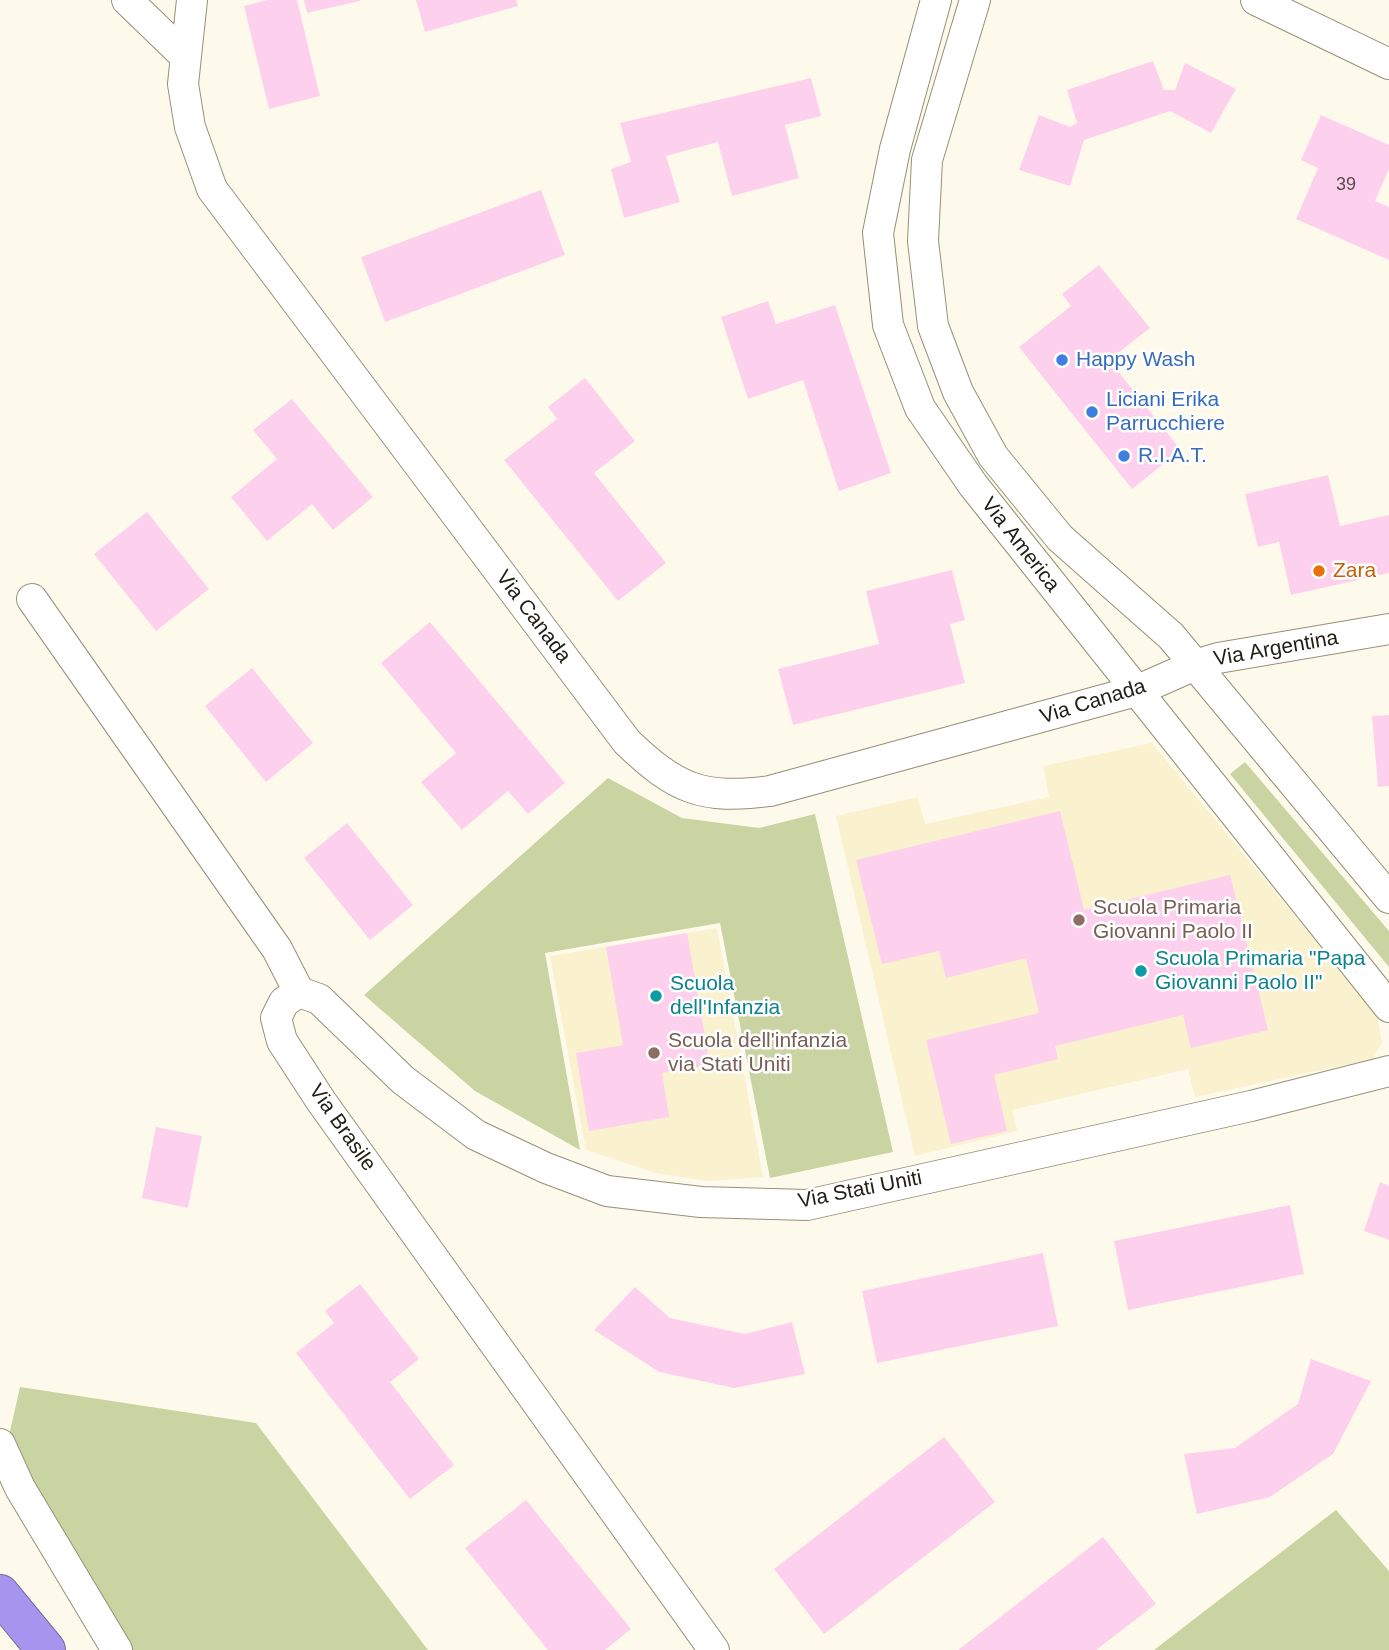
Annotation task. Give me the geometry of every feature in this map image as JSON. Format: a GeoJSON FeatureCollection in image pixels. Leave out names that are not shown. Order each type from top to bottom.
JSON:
{"type":"FeatureCollection","features":[{"type":"Feature","properties":{"kind":"highway"},"geometry":{"type":"LineString","coordinates":[[0,1594],[46,1650]]}},
{"type":"Feature","properties":{"kind":"street"},"geometry":{"type":"LineString","coordinates":[[127,0],[186,57]]}},
{"type":"Feature","properties":{"kind":"street","name":"Via Canada"},"geometry":{"type":"LineString","coordinates":[[192,0],[183,83],[190,127],[212,189],[627,742],[659,772],[695,789],[729,796],[770,791],[1136,691],[1167,678]]}},
{"type":"Feature","properties":{"kind":"street","name":"Via America"},"geometry":{"type":"LineString","coordinates":[[936,0],[895,149],[878,233],[888,325],[920,408],[973,485],[1389,1007]]}},
{"type":"Feature","properties":{"kind":"street","name":"Via America"},"geometry":{"type":"LineString","coordinates":[[975,0],[928,160],[923,241],[933,326],[958,392],[993,456],[1060,538],[1171,636],[1389,898]]}},
{"type":"Feature","properties":{"kind":"street"},"geometry":{"type":"LineString","coordinates":[[1264,1],[1389,64]]}},
{"type":"Feature","properties":{"kind":"street"},"geometry":{"type":"LineString","coordinates":[[32,599],[277,949],[299,992]]}},
{"type":"Feature","properties":{"kind":"street","name":"Via Argentina"},"geometry":{"type":"LineString","coordinates":[[1167,678],[1195,664],[1389,629]]}},
{"type":"Feature","properties":{"kind":"street","name":"Via Stati Uniti"},"geometry":{"type":"LineString","coordinates":[[299,992],[319,999],[403,1080],[476,1135],[546,1168],[607,1191],[701,1202],[807,1205],[1251,1106],[1389,1071]]}},
{"type":"Feature","properties":{"kind":"street","name":"Via Brasile"},"geometry":{"type":"LineString","coordinates":[[299,992],[284,1002],[276,1017],[282,1041],[321,1101],[714,1650]]}},
{"type":"Feature","properties":{"kind":"street"},"geometry":{"type":"LineString","coordinates":[[0,1444],[20,1488],[117,1650]]}},
{"type":"Feature","properties":{"kind":"shaded area","name":"Scuola Primaria Giovanni Paolo II"},"geometry":{"type":"Polygon","coordinates":[[[1152,743],[1377,1016],[1382,1042],[1373,1059],[1195,1097],[1188,1069],[1012,1110],[1017,1131],[915,1156],[836,816],[918,797],[925,824],[1049,797],[1043,766],[1152,743]]]}},
{"type":"Feature","properties":{"kind":"shaded area","name":"Scuola dell'infanzia via Stati Uniti"},"geometry":{"type":"Polygon","coordinates":[[[717,928],[763,1177],[708,1181],[656,1173],[586,1150],[550,956],[717,928]]]}},
{"type":"Feature","properties":{"kind":"green space"},"geometry":{"type":"Polygon","coordinates":[[[1245,762],[1389,931],[1389,967],[1230,774],[1245,762]]]}},
{"type":"Feature","properties":{"kind":"green space"},"geometry":{"type":"Polygon","coordinates":[[[608,778],[682,818],[759,828],[815,814],[893,1152],[770,1178],[720,923],[545,953],[580,1150],[475,1091],[364,995],[608,778]]]}},
{"type":"Feature","properties":{"kind":"green space"},"geometry":{"type":"Polygon","coordinates":[[[20,1387],[256,1423],[428,1650],[129,1650],[8,1440],[20,1387]]]}},
{"type":"Feature","properties":{"kind":"green space"},"geometry":{"type":"Polygon","coordinates":[[[1336,1510],[1389,1571],[1389,1650],[1154,1650],[1336,1510]]]}},
{"type":"Feature","properties":{"kind":"building"},"geometry":{"type":"Polygon","coordinates":[[[267,0],[297,0],[320,96],[269,109],[244,6],[267,0]]]}},
{"type":"Feature","properties":{"kind":"building"},"geometry":{"type":"Polygon","coordinates":[[[304,0],[360,0],[360,1],[307,13],[304,0]]]}},
{"type":"Feature","properties":{"kind":"building"},"geometry":{"type":"Polygon","coordinates":[[[416,0],[516,0],[518,6],[425,32],[416,0]]]}},
{"type":"Feature","properties":{"kind":"building"},"geometry":{"type":"Polygon","coordinates":[[[1153,61],[1164,90],[1175,90],[1185,63],[1236,89],[1211,133],[1170,111],[1084,140],[1070,186],[1019,170],[1039,115],[1070,127],[1077,123],[1067,90],[1153,61]]]}},
{"type":"Feature","properties":{"kind":"building"},"geometry":{"type":"Polygon","coordinates":[[[811,78],[821,116],[785,125],[799,178],[732,196],[718,142],[666,156],[680,202],[624,218],[611,169],[631,162],[620,123],[811,78]]]}},
{"type":"Feature","properties":{"kind":"building"},"geometry":{"type":"Polygon","coordinates":[[[1321,115],[1389,145],[1389,169],[1375,201],[1389,207],[1389,260],[1296,219],[1318,168],[1301,160],[1321,115]]]}},
{"type":"Feature","properties":{"kind":"building"},"geometry":{"type":"Polygon","coordinates":[[[541,190],[565,255],[385,322],[361,257],[541,190]]]}},
{"type":"Feature","properties":{"kind":"building"},"geometry":{"type":"Polygon","coordinates":[[[1099,265],[1150,328],[1109,360],[1181,450],[1132,489],[1019,347],[1071,306],[1062,294],[1099,265]]]}},
{"type":"Feature","properties":{"kind":"building"},"geometry":{"type":"Polygon","coordinates":[[[768,301],[776,324],[835,305],[891,473],[839,491],[803,380],[748,399],[721,317],[768,301]]]}},
{"type":"Feature","properties":{"kind":"building"},"geometry":{"type":"Polygon","coordinates":[[[585,378],[635,441],[594,473],[666,563],[618,601],[504,460],[557,419],[548,407],[585,378]]]}},
{"type":"Feature","properties":{"kind":"building"},"geometry":{"type":"Polygon","coordinates":[[[292,399],[373,497],[333,530],[312,504],[267,541],[231,497],[277,459],[253,430],[292,399]]]}},
{"type":"Feature","properties":{"kind":"building"},"geometry":{"type":"Polygon","coordinates":[[[1328,475],[1340,526],[1389,515],[1389,573],[1291,595],[1279,542],[1258,547],[1245,494],[1328,475]]]}},
{"type":"Feature","properties":{"kind":"building"},"geometry":{"type":"Polygon","coordinates":[[[147,512],[209,589],[156,631],[94,554],[147,512]]]}},
{"type":"Feature","properties":{"kind":"building"},"geometry":{"type":"Polygon","coordinates":[[[952,570],[965,620],[950,624],[965,683],[793,725],[778,669],[879,644],[866,591],[952,570]]]}},
{"type":"Feature","properties":{"kind":"building"},"geometry":{"type":"Polygon","coordinates":[[[430,622],[565,783],[528,814],[508,791],[462,830],[421,782],[456,753],[381,663],[430,622]]]}},
{"type":"Feature","properties":{"kind":"building"},"geometry":{"type":"Polygon","coordinates":[[[252,668],[313,743],[266,782],[205,706],[252,668]]]}},
{"type":"Feature","properties":{"kind":"building"},"geometry":{"type":"Polygon","coordinates":[[[1389,715],[1389,786],[1378,787],[1372,716],[1389,715]]]}},
{"type":"Feature","properties":{"kind":"building","name":"Scuola Primaria \"Papa Giovanni Paolo II\""},"geometry":{"type":"Polygon","coordinates":[[[1060,811],[1084,910],[1230,875],[1268,1030],[1191,1048],[1183,1015],[1055,1046],[1058,1059],[994,1075],[1007,1131],[951,1144],[926,1040],[1039,1013],[1026,958],[946,978],[939,951],[882,964],[856,860],[1060,811]]]}},
{"type":"Feature","properties":{"kind":"building"},"geometry":{"type":"Polygon","coordinates":[[[347,823],[413,905],[370,940],[304,858],[347,823]]]}},
{"type":"Feature","properties":{"kind":"building","name":"Scuola dell'Infanzia"},"geometry":{"type":"Polygon","coordinates":[[[687,933],[710,1065],[662,1073],[669,1117],[589,1131],[576,1053],[623,1045],[606,947],[687,933]]]}},
{"type":"Feature","properties":{"kind":"building"},"geometry":{"type":"Polygon","coordinates":[[[156,1127],[202,1136],[188,1208],[142,1198],[156,1127]]]}},
{"type":"Feature","properties":{"kind":"building"},"geometry":{"type":"Polygon","coordinates":[[[1380,1182],[1389,1186],[1389,1240],[1364,1231],[1380,1182]]]}},
{"type":"Feature","properties":{"kind":"building"},"geometry":{"type":"Polygon","coordinates":[[[1290,1205],[1304,1274],[1128,1310],[1114,1241],[1290,1205]]]}},
{"type":"Feature","properties":{"kind":"building"},"geometry":{"type":"Polygon","coordinates":[[[1043,1253],[1058,1326],[877,1363],[862,1291],[1043,1253]]]}},
{"type":"Feature","properties":{"kind":"building"},"geometry":{"type":"Polygon","coordinates":[[[360,1284],[419,1359],[390,1382],[454,1465],[410,1499],[296,1353],[334,1323],[325,1311],[360,1284]]]}},
{"type":"Feature","properties":{"kind":"building"},"geometry":{"type":"Polygon","coordinates":[[[635,1287],[670,1318],[745,1334],[792,1322],[805,1374],[734,1388],[659,1372],[594,1330],[635,1287]]]}},
{"type":"Feature","properties":{"kind":"building"},"geometry":{"type":"Polygon","coordinates":[[[1311,1359],[1371,1381],[1333,1454],[1270,1497],[1197,1514],[1184,1454],[1235,1448],[1298,1404],[1311,1359]]]}},
{"type":"Feature","properties":{"kind":"building"},"geometry":{"type":"Polygon","coordinates":[[[944,1437],[995,1502],[824,1634],[774,1569],[944,1437]]]}},
{"type":"Feature","properties":{"kind":"building"},"geometry":{"type":"Polygon","coordinates":[[[526,1500],[631,1629],[605,1650],[548,1650],[465,1548],[526,1500]]]}},
{"type":"Feature","properties":{"kind":"building"},"geometry":{"type":"Polygon","coordinates":[[[1103,1537],[1156,1604],[1096,1650],[958,1650],[1103,1537]]]}},
{"type":"Feature","properties":{"kind":"place","name":"Happy Wash"},"geometry":{"type":"Point","coordinates":[1062,360]}},
{"type":"Feature","properties":{"kind":"place","name":"Liciani Erika Parrucchiere"},"geometry":{"type":"Point","coordinates":[1092,412]}},
{"type":"Feature","properties":{"kind":"place","name":"R.I.A.T."},"geometry":{"type":"Point","coordinates":[1124,456]}},
{"type":"Feature","properties":{"kind":"place","name":"Zara"},"geometry":{"type":"Point","coordinates":[1319,571]}},
{"type":"Feature","properties":{"kind":"place","name":"Scuola Primaria Giovanni Paolo II"},"geometry":{"type":"Point","coordinates":[1079,920]}},
{"type":"Feature","properties":{"kind":"place","name":"Scuola Primaria \"Papa Giovanni Paolo II\""},"geometry":{"type":"Point","coordinates":[1141,971]}},
{"type":"Feature","properties":{"kind":"place","name":"Scuola dell'Infanzia"},"geometry":{"type":"Point","coordinates":[656,996]}},
{"type":"Feature","properties":{"kind":"place","name":"Scuola dell'infanzia via Stati Uniti"},"geometry":{"type":"Point","coordinates":[654,1053]}}]}
